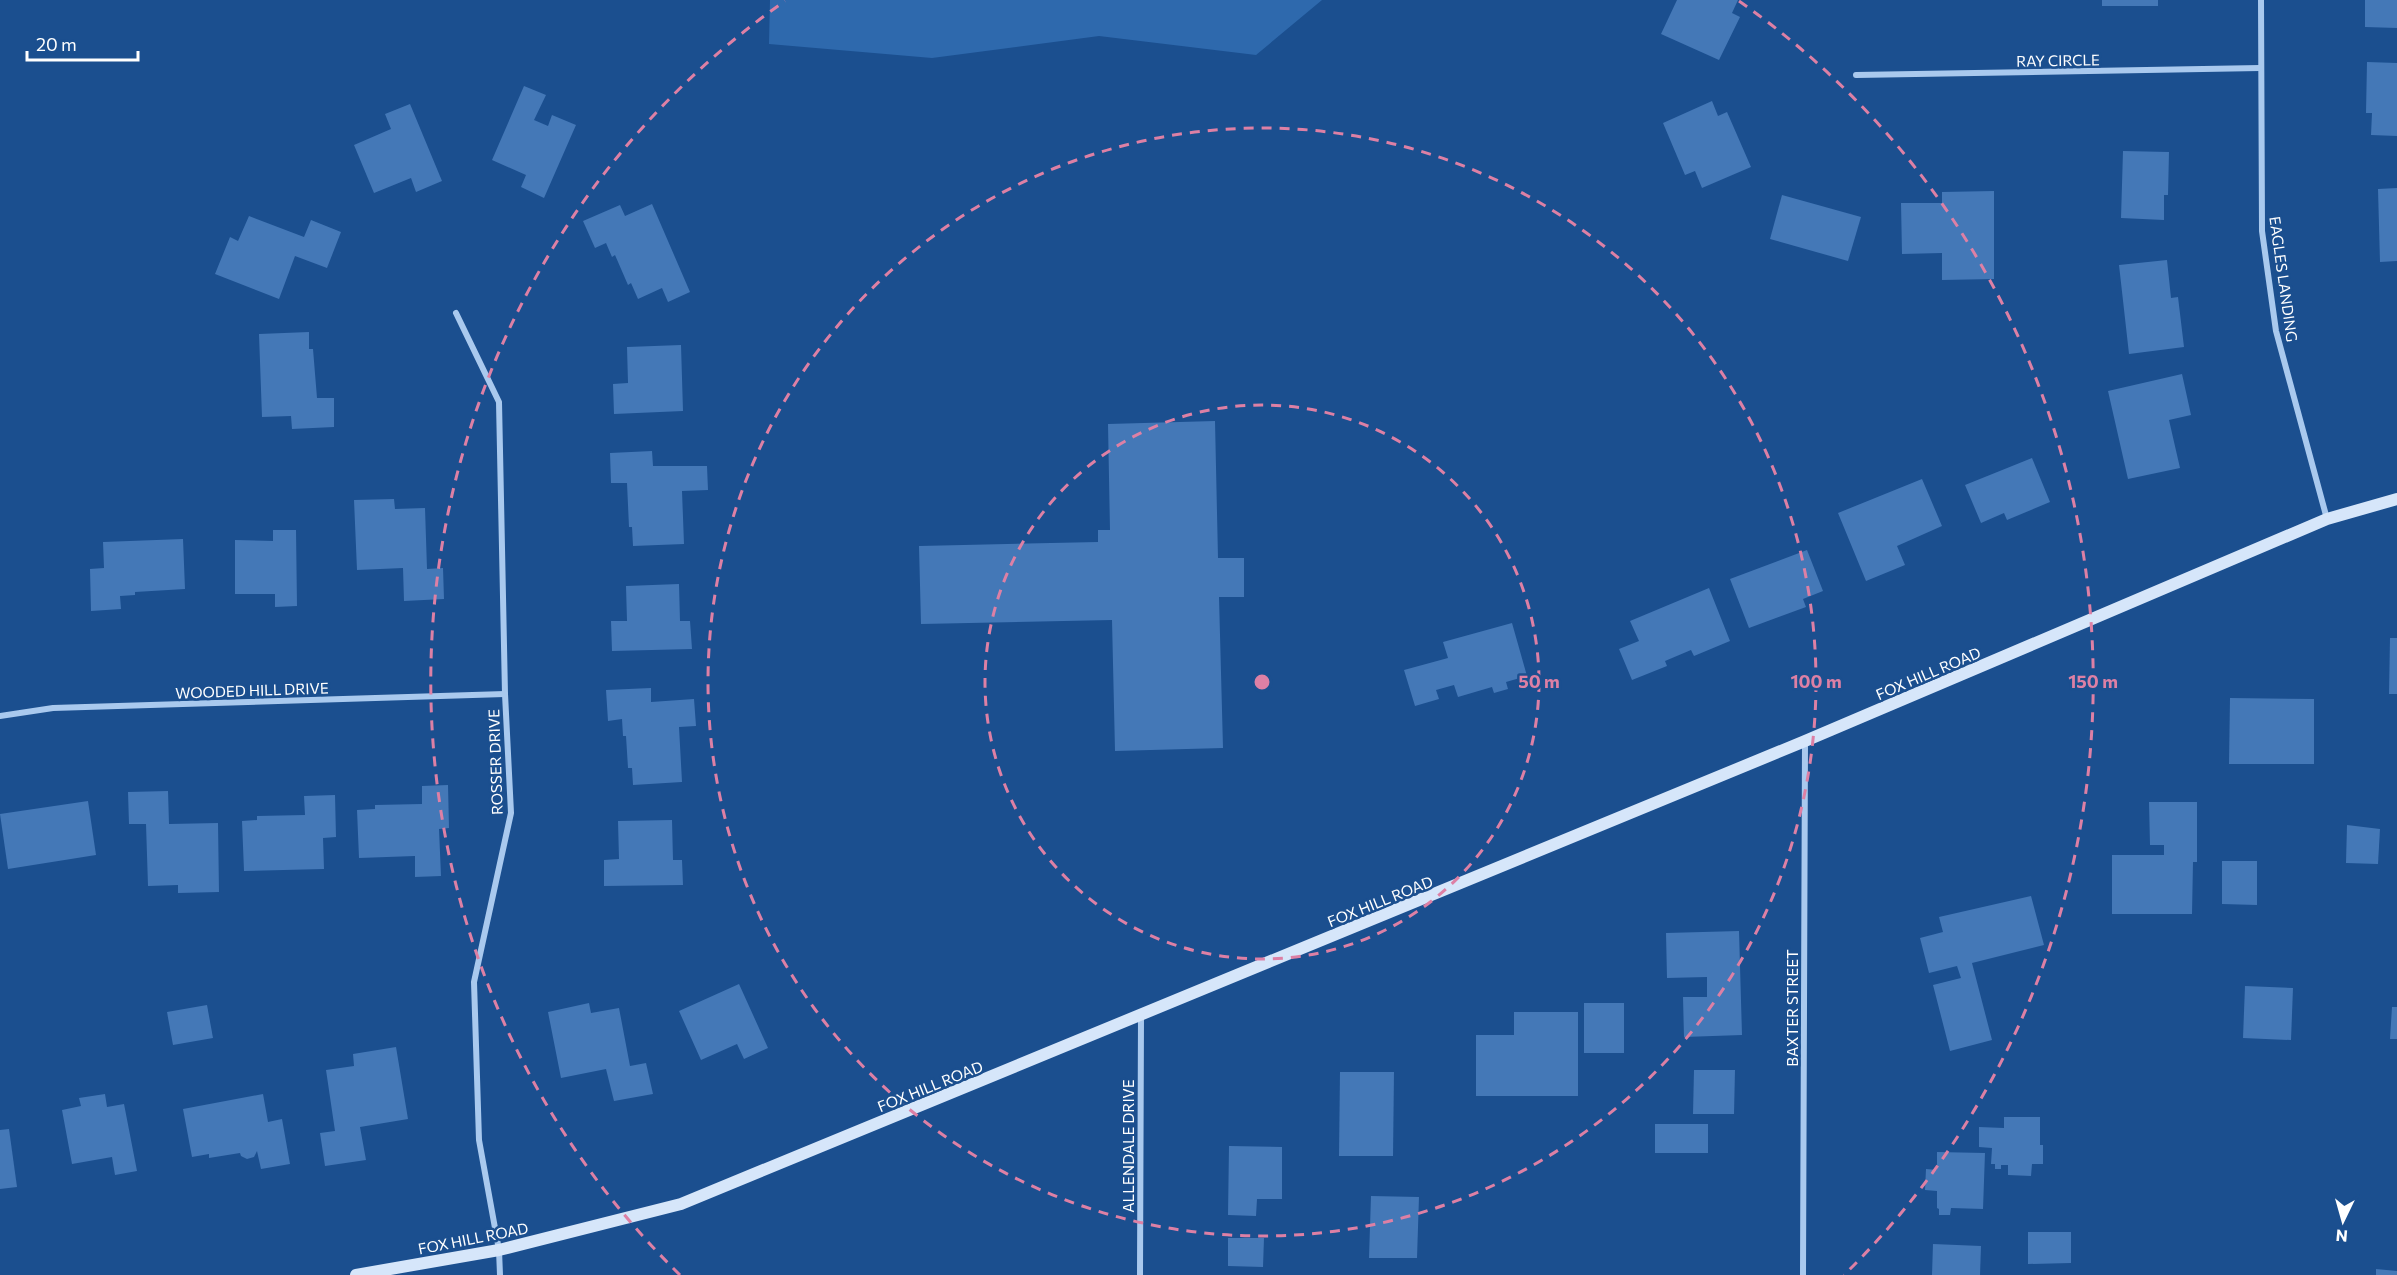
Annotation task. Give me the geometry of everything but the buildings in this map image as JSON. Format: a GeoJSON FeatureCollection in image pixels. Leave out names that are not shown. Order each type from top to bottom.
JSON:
{"type":"FeatureCollection","features":[{"type":"Feature","properties":{"kind":"main road","name":"FOX HILL ROAD"},"geometry":{"type":"LineString","coordinates":[[356,1275],[500,1250],[681,1204],[1141,1017],[1805,741],[2326,519],[2397,499]]}},
{"type":"Feature","properties":{"kind":"street","name":"EAGLES LANDING"},"geometry":{"type":"LineString","coordinates":[[2261,0],[2262,231],[2275,320],[2326,519]]}},
{"type":"Feature","properties":{"kind":"street","name":"RAY CIRCLE"},"geometry":{"type":"LineString","coordinates":[[1856,75],[2260,68]]}},
{"type":"Feature","properties":{"kind":"street","name":"ROSSER DRIVE"},"geometry":{"type":"LineString","coordinates":[[456,314],[499,402],[511,813],[474,982],[479,1140],[500,1250],[500,1275]]}},
{"type":"Feature","properties":{"kind":"street","name":"WOODED HILL DRIVE"},"geometry":{"type":"LineString","coordinates":[[0,716],[53,708],[506,694]]}},
{"type":"Feature","properties":{"kind":"street","name":"BAXTER STREET"},"geometry":{"type":"LineString","coordinates":[[1803,1275],[1805,741]]}},
{"type":"Feature","properties":{"kind":"street","name":"ALLENDALE DRIVE"},"geometry":{"type":"LineString","coordinates":[[1140,1275],[1141,1017]]}},
{"type":"Feature","properties":{"kind":"shaded area"},"geometry":{"type":"Polygon","coordinates":[[[770,0],[1322,0],[1256,55],[1099,36],[932,58],[769,44],[770,0]]]}}]}
